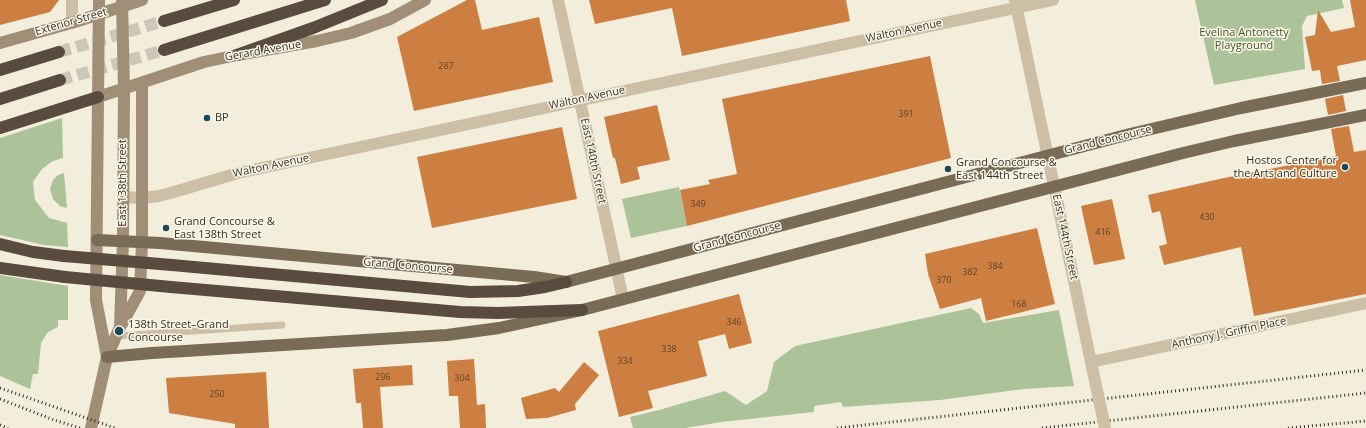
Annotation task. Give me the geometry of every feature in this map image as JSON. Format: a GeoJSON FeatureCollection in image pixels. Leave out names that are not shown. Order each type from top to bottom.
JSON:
{"type":"FeatureCollection","features":[{"type":"Feature","properties":{"kind":"highway"},"geometry":{"type":"LineString","coordinates":[[164,21],[234,0]]}},
{"type":"Feature","properties":{"kind":"highway"},"geometry":{"type":"LineString","coordinates":[[164,50],[325,0]]}},
{"type":"Feature","properties":{"kind":"highway"},"geometry":{"type":"LineString","coordinates":[[237,55],[313,28],[382,0]]}},
{"type":"Feature","properties":{"kind":"highway"},"geometry":{"type":"LineString","coordinates":[[0,70],[59,52]]}},
{"type":"Feature","properties":{"kind":"highway"},"geometry":{"type":"LineString","coordinates":[[0,99],[60,80]]}},
{"type":"Feature","properties":{"kind":"highway"},"geometry":{"type":"LineString","coordinates":[[0,128],[98,97]]}},
{"type":"Feature","properties":{"kind":"highway"},"geometry":{"type":"LineString","coordinates":[[0,244],[32,252],[64,256],[470,292],[518,291],[566,282]]}},
{"type":"Feature","properties":{"kind":"highway"},"geometry":{"type":"LineString","coordinates":[[0,268],[65,277],[460,312],[498,314],[582,310]]}},
{"type":"Feature","properties":{"kind":"main road","name":"East 138th Street"},"geometry":{"type":"LineString","coordinates":[[99,0],[96,300],[107,357]]}},
{"type":"Feature","properties":{"kind":"main road","name":"Exterior Street"},"geometry":{"type":"LineString","coordinates":[[0,43],[72,23],[99,14],[122,3],[142,0]]}},
{"type":"Feature","properties":{"kind":"main road","name":"Gerard Avenue"},"geometry":{"type":"LineString","coordinates":[[98,97],[204,62],[317,42],[351,33],[390,19],[425,0]]}},
{"type":"Feature","properties":{"kind":"main road","name":"East 138th Street"},"geometry":{"type":"LineString","coordinates":[[91,428],[107,357],[118,331],[123,241],[124,89],[122,3]]}},
{"type":"Feature","properties":{"kind":"main road"},"geometry":{"type":"LineString","coordinates":[[118,331],[140,291],[142,242],[142,83]]}},
{"type":"Feature","properties":{"kind":"main road","name":"Grand Concourse"},"geometry":{"type":"LineString","coordinates":[[97,240],[142,242],[534,277],[566,282],[1162,126],[1366,83]]}},
{"type":"Feature","properties":{"kind":"main road"},"geometry":{"type":"LineString","coordinates":[[107,357],[152,352],[447,335],[499,328],[582,310],[1208,147],[1366,115]]}},
{"type":"Feature","properties":{"kind":"street"},"geometry":{"type":"LineString","coordinates":[[72,0],[72,23]]}},
{"type":"Feature","properties":{"kind":"street","name":"East 140th Street"},"geometry":{"type":"LineString","coordinates":[[558,0],[623,299]]}},
{"type":"Feature","properties":{"kind":"street","name":"Walton Avenue"},"geometry":{"type":"LineString","coordinates":[[123,197],[142,198],[174,192],[238,173],[1016,4],[1053,0]]}},
{"type":"Feature","properties":{"kind":"street","name":"East 144th Street"},"geometry":{"type":"LineString","coordinates":[[1016,4],[1105,428]]}},
{"type":"Feature","properties":{"kind":"street","name":"Anthony J. Griffin Place"},"geometry":{"type":"LineString","coordinates":[[1092,365],[1366,303]]}},
{"type":"Feature","properties":{"kind":"lane"},"geometry":{"type":"LineString","coordinates":[[118,331],[282,325]]}},
{"type":"Feature","properties":{"kind":"green space","name":"Evelina Antonetty Playground"},"geometry":{"type":"Polygon","coordinates":[[[1195,0],[1342,0],[1344,8],[1307,16],[1302,26],[1305,69],[1214,85],[1195,0]]]}},
{"type":"Feature","properties":{"kind":"green space"},"geometry":{"type":"Polygon","coordinates":[[[62,118],[63,158],[53,161],[42,169],[33,182],[35,200],[49,218],[67,223],[68,247],[44,245],[0,235],[0,138],[62,118]]]}},
{"type":"Feature","properties":{"kind":"green space"},"geometry":{"type":"Polygon","coordinates":[[[64,173],[67,208],[60,206],[53,199],[50,189],[53,180],[58,175],[64,173]]]}},
{"type":"Feature","properties":{"kind":"green space"},"geometry":{"type":"Polygon","coordinates":[[[679,187],[687,226],[631,238],[622,199],[679,187]]]}},
{"type":"Feature","properties":{"kind":"green space"},"geometry":{"type":"Polygon","coordinates":[[[0,275],[68,286],[68,320],[58,320],[58,327],[48,332],[41,343],[38,374],[33,374],[30,389],[0,376],[0,275]]]}},
{"type":"Feature","properties":{"kind":"green space"},"geometry":{"type":"Polygon","coordinates":[[[971,308],[979,314],[983,323],[1059,310],[1074,386],[1024,389],[940,400],[843,407],[841,402],[814,406],[814,412],[721,422],[686,428],[633,428],[630,417],[725,391],[746,405],[767,391],[774,362],[795,346],[971,308]]]}},
{"type":"Feature","properties":{"kind":"building"},"geometry":{"type":"Polygon","coordinates":[[[0,0],[59,0],[50,12],[0,25],[0,0]]]}},
{"type":"Feature","properties":{"kind":"building"},"geometry":{"type":"Polygon","coordinates":[[[467,0],[475,0],[482,30],[539,17],[553,82],[414,111],[397,37],[467,0]]]}},
{"type":"Feature","properties":{"kind":"building"},"geometry":{"type":"Polygon","coordinates":[[[589,0],[846,0],[850,21],[682,56],[672,8],[595,24],[589,0]]]}},
{"type":"Feature","properties":{"kind":"building"},"geometry":{"type":"Polygon","coordinates":[[[1350,0],[1366,0],[1366,60],[1337,66],[1340,81],[1322,84],[1320,70],[1312,71],[1305,37],[1315,35],[1318,10],[1331,32],[1355,27],[1350,0]]]}},
{"type":"Feature","properties":{"kind":"building"},"geometry":{"type":"Polygon","coordinates":[[[930,56],[951,158],[687,226],[680,190],[710,184],[708,180],[737,174],[722,99],[930,56]]]}},
{"type":"Feature","properties":{"kind":"building"},"geometry":{"type":"Polygon","coordinates":[[[1343,95],[1346,111],[1328,115],[1325,99],[1343,95]]]}},
{"type":"Feature","properties":{"kind":"building"},"geometry":{"type":"Polygon","coordinates":[[[657,105],[670,160],[637,167],[640,179],[621,184],[615,158],[613,158],[604,117],[657,105]]]}},
{"type":"Feature","properties":{"kind":"building"},"geometry":{"type":"Polygon","coordinates":[[[1349,126],[1354,152],[1366,150],[1366,294],[1254,316],[1241,247],[1164,265],[1159,246],[1167,244],[1160,211],[1152,213],[1148,195],[1224,178],[1336,156],[1331,129],[1349,126]]]}},
{"type":"Feature","properties":{"kind":"building"},"geometry":{"type":"Polygon","coordinates":[[[562,127],[577,199],[432,228],[417,157],[562,127]]]}},
{"type":"Feature","properties":{"kind":"building"},"geometry":{"type":"Polygon","coordinates":[[[1112,199],[1125,259],[1094,265],[1081,206],[1112,199]]]}},
{"type":"Feature","properties":{"kind":"building"},"geometry":{"type":"Polygon","coordinates":[[[1037,228],[1055,304],[986,321],[981,298],[940,309],[928,274],[925,254],[1037,228]]]}},
{"type":"Feature","properties":{"kind":"building"},"geometry":{"type":"Polygon","coordinates":[[[739,294],[752,343],[729,349],[725,334],[698,341],[707,376],[648,391],[653,408],[619,417],[598,331],[739,294]]]}},
{"type":"Feature","properties":{"kind":"building"},"geometry":{"type":"Polygon","coordinates":[[[474,359],[477,405],[485,404],[486,428],[460,428],[458,396],[449,396],[447,361],[474,359]]]}},
{"type":"Feature","properties":{"kind":"building"},"geometry":{"type":"Polygon","coordinates":[[[584,362],[599,375],[575,404],[576,410],[547,418],[526,419],[521,398],[555,388],[559,392],[584,362]]]}},
{"type":"Feature","properties":{"kind":"building"},"geometry":{"type":"Polygon","coordinates":[[[412,365],[413,385],[380,387],[383,428],[363,428],[361,403],[356,403],[353,369],[412,365]]]}},
{"type":"Feature","properties":{"kind":"building"},"geometry":{"type":"Polygon","coordinates":[[[266,372],[269,428],[235,428],[235,424],[169,413],[166,378],[266,372]]]}},
{"type":"Feature","properties":{"kind":"tunnel"},"geometry":{"type":"LineString","coordinates":[[59,52],[164,21]]}},
{"type":"Feature","properties":{"kind":"tunnel"},"geometry":{"type":"LineString","coordinates":[[60,80],[164,50]]}},
{"type":"Feature","properties":{"kind":"railway"},"geometry":{"type":"LineString","coordinates":[[837,428],[1366,370]]}},
{"type":"Feature","properties":{"kind":"railway"},"geometry":{"type":"LineString","coordinates":[[0,388],[115,428]]}},
{"type":"Feature","properties":{"kind":"railway"},"geometry":{"type":"LineString","coordinates":[[1042,428],[1366,393]]}},
{"type":"Feature","properties":{"kind":"railway"},"geometry":{"type":"LineString","coordinates":[[0,399],[54,420],[80,428]]}},
{"type":"Feature","properties":{"kind":"railway"},"geometry":{"type":"LineString","coordinates":[[1288,428],[1366,421]]}},
{"type":"Feature","properties":{"kind":"railway"},"geometry":{"type":"LineString","coordinates":[[0,425],[8,428]]}},
{"type":"Feature","properties":{"kind":"place","name":"BP"},"geometry":{"type":"Point","coordinates":[207,118]}},
{"type":"Feature","properties":{"kind":"place","name":"Hostos Center for the Arts and Culture"},"geometry":{"type":"Point","coordinates":[1345,167]}},
{"type":"Feature","properties":{"kind":"place","name":"Grand Concourse & East 144th Street"},"geometry":{"type":"Point","coordinates":[948,169]}},
{"type":"Feature","properties":{"kind":"place","name":"Grand Concourse & East 138th Street"},"geometry":{"type":"Point","coordinates":[166,228]}},
{"type":"Feature","properties":{"kind":"place","name":"138th Street–Grand Concourse"},"geometry":{"type":"Point","coordinates":[119,331]}}]}
